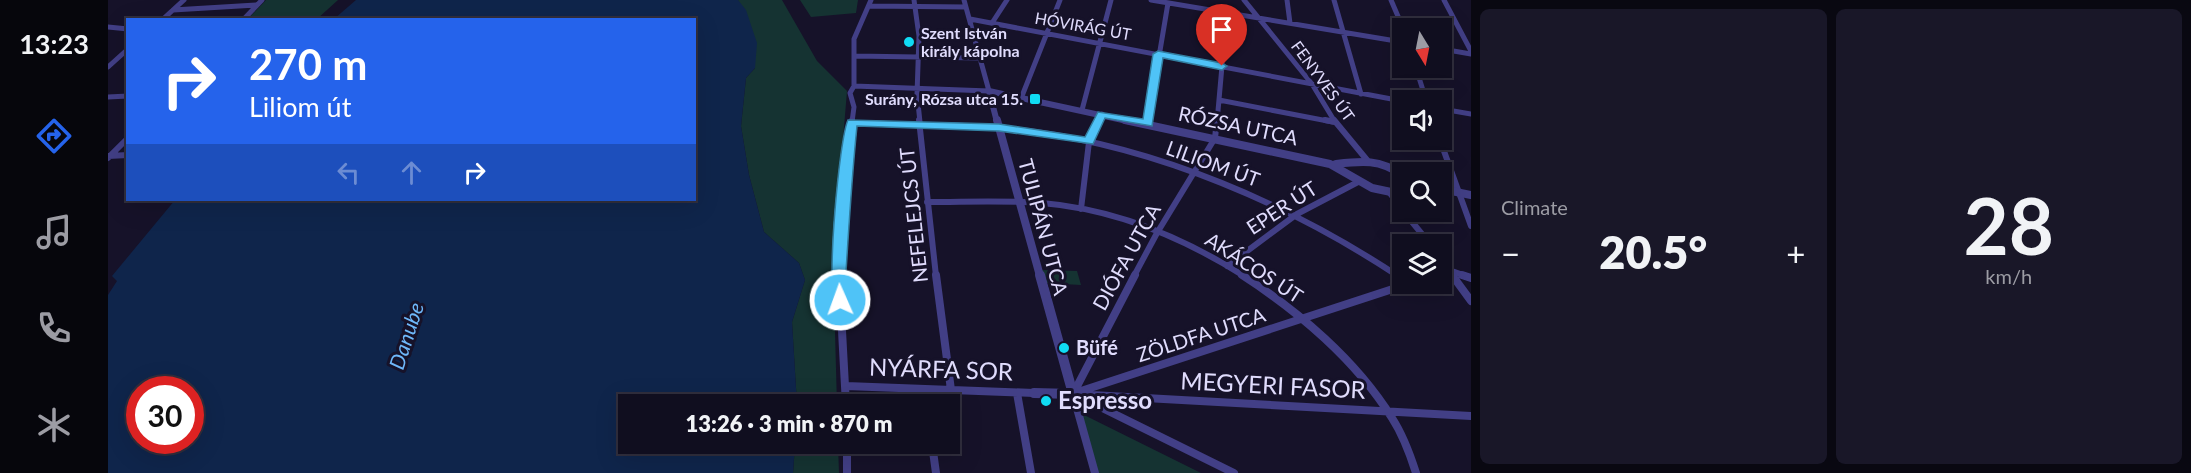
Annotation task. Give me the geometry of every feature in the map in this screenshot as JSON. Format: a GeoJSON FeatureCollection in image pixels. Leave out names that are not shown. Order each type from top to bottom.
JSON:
{"type":"FeatureCollection","features":[{"type":"Feature","properties":{"kind":"street"},"geometry":{"type":"LineString","coordinates":[[164,18],[184,0]]}},
{"type":"Feature","properties":{"kind":"street"},"geometry":{"type":"LineString","coordinates":[[245,18],[262,0]]}},
{"type":"Feature","properties":{"kind":"street","name":"TULIPÁN UTCA"},"geometry":{"type":"LineString","coordinates":[[964,0],[1073,394]]}},
{"type":"Feature","properties":{"kind":"street"},"geometry":{"type":"LineString","coordinates":[[992,23],[1007,0]]}},
{"type":"Feature","properties":{"kind":"street"},"geometry":{"type":"LineString","coordinates":[[1022,96],[1060,0]]}},
{"type":"Feature","properties":{"kind":"street"},"geometry":{"type":"LineString","coordinates":[[1082,110],[1111,0]]}},
{"type":"Feature","properties":{"kind":"street"},"geometry":{"type":"LineString","coordinates":[[1151,0],[1392,40]]}},
{"type":"Feature","properties":{"kind":"street"},"geometry":{"type":"LineString","coordinates":[[1190,0],[1194,7]]}},
{"type":"Feature","properties":{"kind":"street","name":"FENYVES ÚT"},"geometry":{"type":"LineString","coordinates":[[1244,0],[1312,84],[1335,122],[1367,160]]}},
{"type":"Feature","properties":{"kind":"street"},"geometry":{"type":"LineString","coordinates":[[1287,0],[1290,23]]}},
{"type":"Feature","properties":{"kind":"street"},"geometry":{"type":"LineString","coordinates":[[1334,0],[1361,94]]}},
{"type":"Feature","properties":{"kind":"street"},"geometry":{"type":"LineString","coordinates":[[1391,0],[1399,18]]}},
{"type":"Feature","properties":{"kind":"street"},"geometry":{"type":"LineString","coordinates":[[1444,0],[1471,52]]}},
{"type":"Feature","properties":{"kind":"street"},"geometry":{"type":"LineString","coordinates":[[846,394],[838,279],[843,196],[854,107],[850,93],[854,86],[854,39],[870,3],[915,3],[966,7]]}},
{"type":"Feature","properties":{"kind":"street","name":"NEFELEJCS ÚT"},"geometry":{"type":"LineString","coordinates":[[915,3],[919,36],[916,57],[916,90],[927,202],[951,390]]}},
{"type":"Feature","properties":{"kind":"street"},"geometry":{"type":"LineString","coordinates":[[1148,124],[1168,3]]}},
{"type":"Feature","properties":{"kind":"street"},"geometry":{"type":"LineString","coordinates":[[172,10],[256,5]]}},
{"type":"Feature","properties":{"kind":"street"},"geometry":{"type":"LineString","coordinates":[[1215,138],[1222,66],[1222,12]]}},
{"type":"Feature","properties":{"kind":"street","name":"HÓVIRÁG ÚT"},"geometry":{"type":"LineString","coordinates":[[970,20],[1392,99]]}},
{"type":"Feature","properties":{"kind":"street"},"geometry":{"type":"LineString","coordinates":[[108,27],[126,29]]}},
{"type":"Feature","properties":{"kind":"street"},"geometry":{"type":"LineString","coordinates":[[1452,50],[1471,52]]}},
{"type":"Feature","properties":{"kind":"street"},"geometry":{"type":"LineString","coordinates":[[108,67],[126,52]]}},
{"type":"Feature","properties":{"kind":"street"},"geometry":{"type":"LineString","coordinates":[[855,56],[980,58]]}},
{"type":"Feature","properties":{"kind":"street","name":"RÓZSA UTCA"},"geometry":{"type":"LineString","coordinates":[[854,86],[989,91],[1022,96],[1346,166]]}},
{"type":"Feature","properties":{"kind":"street"},"geometry":{"type":"LineString","coordinates":[[108,97],[126,96]]}},
{"type":"Feature","properties":{"kind":"street"},"geometry":{"type":"LineString","coordinates":[[1219,100],[1335,122]]}},
{"type":"Feature","properties":{"kind":"street"},"geometry":{"type":"LineString","coordinates":[[1452,111],[1471,114]]}},
{"type":"Feature","properties":{"kind":"street"},"geometry":{"type":"LineString","coordinates":[[1082,209],[1089,142],[1102,114]]}},
{"type":"Feature","properties":{"kind":"street","name":"LILIOM ÚT"},"geometry":{"type":"LineString","coordinates":[[852,123],[999,128],[1089,142],[1195,172],[1296,214],[1353,245],[1392,272]]}},
{"type":"Feature","properties":{"kind":"street","name":"DIÓFA UTCA"},"geometry":{"type":"LineString","coordinates":[[1073,394],[1157,233],[1215,138]]}},
{"type":"Feature","properties":{"kind":"street"},"geometry":{"type":"LineString","coordinates":[[109,157],[126,140]]}},
{"type":"Feature","properties":{"kind":"street"},"geometry":{"type":"LineString","coordinates":[[1443,150],[1471,226]]}},
{"type":"Feature","properties":{"kind":"street"},"geometry":{"type":"LineString","coordinates":[[109,157],[126,155]]}},
{"type":"Feature","properties":{"kind":"street"},"geometry":{"type":"LineString","coordinates":[[1392,168],[1367,160],[1353,160],[1346,166],[1358,182],[1369,187],[1392,192]]}},
{"type":"Feature","properties":{"kind":"street","name":"EPER ÚT"},"geometry":{"type":"LineString","coordinates":[[1227,266],[1296,214],[1358,182]]}},
{"type":"Feature","properties":{"kind":"street"},"geometry":{"type":"LineString","coordinates":[[1452,191],[1471,195]]}},
{"type":"Feature","properties":{"kind":"street"},"geometry":{"type":"LineString","coordinates":[[1389,192],[1392,196]]}},
{"type":"Feature","properties":{"kind":"street","name":"AKÁCOS ÚT"},"geometry":{"type":"LineString","coordinates":[[927,202],[1020,203],[1082,209],[1198,249],[1266,292],[1301,319],[1345,359],[1389,412],[1408,450],[1416,473]]}},
{"type":"Feature","properties":{"kind":"street"},"geometry":{"type":"LineString","coordinates":[[1413,222],[1422,234]]}},
{"type":"Feature","properties":{"kind":"street"},"geometry":{"type":"LineString","coordinates":[[1452,273],[1471,278]]}},
{"type":"Feature","properties":{"kind":"street"},"geometry":{"type":"LineString","coordinates":[[1452,279],[1471,301]]}},
{"type":"Feature","properties":{"kind":"street","name":"ZÖLDFA UTCA"},"geometry":{"type":"LineString","coordinates":[[1073,394],[1392,289]]}},
{"type":"Feature","properties":{"kind":"street","name":"NYÁRFA SOR"},"geometry":{"type":"LineString","coordinates":[[846,386],[1034,393]]}},
{"type":"Feature","properties":{"kind":"street"},"geometry":{"type":"LineString","coordinates":[[924,389],[925,394]]}},
{"type":"Feature","properties":{"kind":"street"},"geometry":{"type":"LineString","coordinates":[[1017,393],[1031,473]]}},
{"type":"Feature","properties":{"kind":"street"},"geometry":{"type":"LineString","coordinates":[[1034,393],[1073,394],[1234,473]]}},
{"type":"Feature","properties":{"kind":"street"},"geometry":{"type":"LineString","coordinates":[[1073,394],[1095,473]]}},
{"type":"Feature","properties":{"kind":"street","name":"MEGYERI FASOR"},"geometry":{"type":"LineString","coordinates":[[1073,394],[1471,416]]}},
{"type":"Feature","properties":{"kind":"street"},"geometry":{"type":"LineString","coordinates":[[847,454],[847,473]]}},
{"type":"Feature","properties":{"kind":"street"},"geometry":{"type":"LineString","coordinates":[[933,454],[936,473]]}},
{"type":"Feature","properties":{"kind":"green space"},"geometry":{"type":"Polygon","coordinates":[[[266,0],[338,0],[318,18],[249,18],[266,0]]]}},
{"type":"Feature","properties":{"kind":"green space"},"geometry":{"type":"Polygon","coordinates":[[[738,0],[782,0],[817,61],[847,91],[833,260],[837,394],[796,394],[792,322],[805,280],[799,263],[764,232],[749,175],[741,126],[746,78],[755,68],[738,0]]]}},
{"type":"Feature","properties":{"kind":"green space"},"geometry":{"type":"Polygon","coordinates":[[[800,0],[858,0],[856,13],[811,17],[800,0]]]}},
{"type":"Feature","properties":{"kind":"green space"},"geometry":{"type":"Polygon","coordinates":[[[1041,270],[1077,271],[1081,285],[1045,283],[1041,270]]]}},
{"type":"Feature","properties":{"kind":"green space"},"geometry":{"type":"Polygon","coordinates":[[[1074,410],[1201,473],[1094,473],[1074,410]]]}},
{"type":"Feature","properties":{"kind":"green space"},"geometry":{"type":"Polygon","coordinates":[[[794,454],[838,454],[839,473],[793,473],[794,454]]]}},
{"type":"Feature","properties":{"kind":"water","name":"Danube"},"geometry":{"type":"Polygon","coordinates":[[[356,0],[738,0],[746,10],[757,43],[755,68],[746,78],[741,126],[749,175],[764,232],[799,263],[805,280],[792,322],[796,394],[618,394],[618,454],[794,454],[793,473],[108,473],[108,295],[117,281],[112,276],[174,201],[696,201],[696,18],[335,18],[356,0]]]}},
{"type":"Feature","properties":{"kind":"place","name":"Szent István király kápolna"},"geometry":{"type":"Point","coordinates":[909,42]}},
{"type":"Feature","properties":{"kind":"place","name":"Surány, Rózsa utca 15."},"geometry":{"type":"Point","coordinates":[1035,99]}},
{"type":"Feature","properties":{"kind":"place","name":"Büfé"},"geometry":{"type":"Point","coordinates":[1064,348]}},
{"type":"Feature","properties":{"kind":"place","name":"Espresso"},"geometry":{"type":"Point","coordinates":[1046,401]}},
{"type":"Feature","properties":{"kind":"route"},"geometry":{"type":"LineString","coordinates":[[840,300],[838,279],[843,196],[852,123],[999,128],[1089,142],[1102,114],[1148,124],[1158,54],[1222,66]]}}]}
